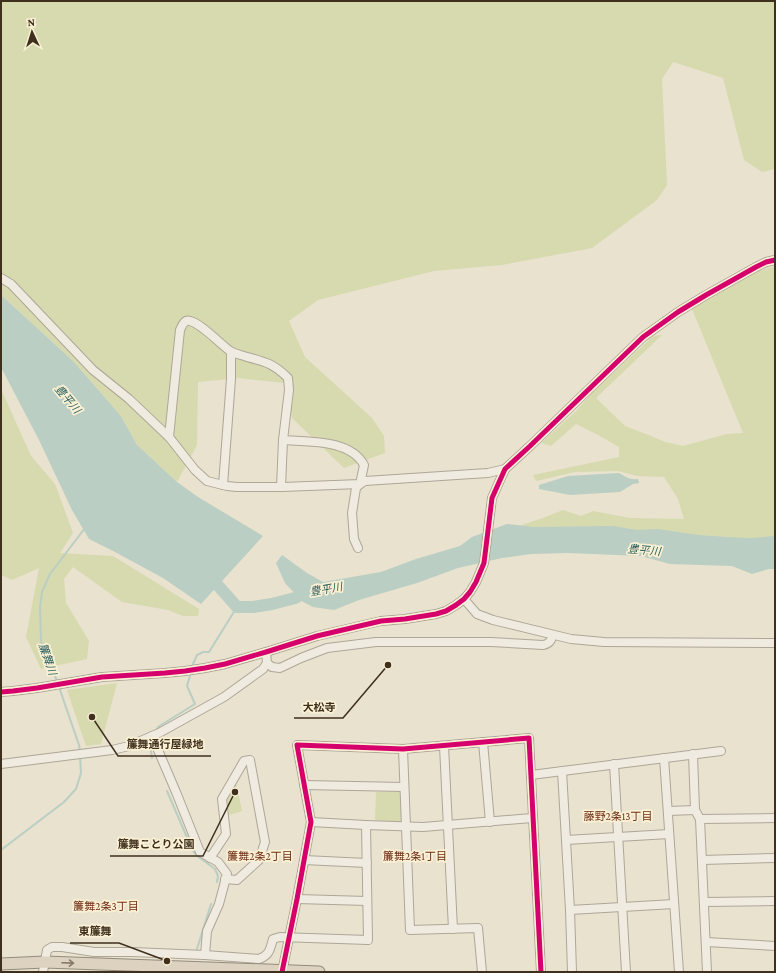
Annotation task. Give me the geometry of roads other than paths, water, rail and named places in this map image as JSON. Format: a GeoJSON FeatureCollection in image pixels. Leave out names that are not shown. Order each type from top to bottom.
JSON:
{"type":"FeatureCollection","features":[{"type":"Feature","properties":{"kind":"highway"},"geometry":{"type":"LineString","coordinates":[[1,964],[44,967],[319,972]]}},
{"type":"Feature","properties":{"kind":"street"},"geometry":{"type":"LineString","coordinates":[[1,692],[37,688],[102,677],[186,671],[225,664],[317,636],[381,620],[405,619],[436,614],[451,608],[464,600],[470,592],[484,563],[492,498],[505,468],[530,446],[643,337],[678,312],[706,295],[756,267],[766,262],[775,260]]}},
{"type":"Feature","properties":{"kind":"street"},"geometry":{"type":"LineString","coordinates":[[1,278],[11,284],[93,370],[129,399],[168,437],[195,470],[207,481],[237,487],[360,484]]}},
{"type":"Feature","properties":{"kind":"street"},"geometry":{"type":"LineString","coordinates":[[168,437],[180,330],[185,321],[189,320],[197,324],[231,352],[268,363],[280,370],[288,378],[289,390],[283,440],[281,487]]}},
{"type":"Feature","properties":{"kind":"street"},"geometry":{"type":"LineString","coordinates":[[223,485],[231,379],[231,352]]}},
{"type":"Feature","properties":{"kind":"street"},"geometry":{"type":"LineString","coordinates":[[283,440],[332,444],[346,448],[355,454],[364,465],[360,484]]}},
{"type":"Feature","properties":{"kind":"street"},"geometry":{"type":"LineString","coordinates":[[358,548],[354,540],[352,513],[356,488],[365,481],[472,474],[505,468]]}},
{"type":"Feature","properties":{"kind":"street"},"geometry":{"type":"LineString","coordinates":[[464,600],[477,614],[493,620],[571,639],[604,642],[775,643]]}},
{"type":"Feature","properties":{"kind":"street"},"geometry":{"type":"LineString","coordinates":[[266,663],[272,667],[280,668],[326,648],[376,642],[491,642],[543,645],[548,644],[552,640],[553,635]]}},
{"type":"Feature","properties":{"kind":"street"},"geometry":{"type":"LineString","coordinates":[[1,764],[112,750],[129,746],[152,736],[224,696],[263,669],[266,663],[266,652]]}},
{"type":"Feature","properties":{"kind":"street"},"geometry":{"type":"LineString","coordinates":[[152,736],[200,852],[218,862],[226,874],[218,904],[207,931],[206,955]]}},
{"type":"Feature","properties":{"kind":"street"},"geometry":{"type":"LineString","coordinates":[[282,971],[311,822],[297,745],[403,749],[529,738],[541,972]]}},
{"type":"Feature","properties":{"kind":"street"},"geometry":{"type":"LineString","coordinates":[[483,742],[490,822]]}},
{"type":"Feature","properties":{"kind":"street"},"geometry":{"type":"LineString","coordinates":[[444,746],[453,929]]}},
{"type":"Feature","properties":{"kind":"street"},"geometry":{"type":"LineString","coordinates":[[403,749],[410,930],[478,928],[482,972]]}},
{"type":"Feature","properties":{"kind":"street"},"geometry":{"type":"LineString","coordinates":[[530,774],[721,751]]}},
{"type":"Feature","properties":{"kind":"street"},"geometry":{"type":"LineString","coordinates":[[693,754],[695,810],[700,819],[707,972]]}},
{"type":"Feature","properties":{"kind":"street"},"geometry":{"type":"LineString","coordinates":[[664,758],[679,972]]}},
{"type":"Feature","properties":{"kind":"street"},"geometry":{"type":"LineString","coordinates":[[210,858],[226,834],[222,799],[244,761],[250,760],[265,842],[259,860],[244,874],[237,880],[225,879]]}},
{"type":"Feature","properties":{"kind":"street"},"geometry":{"type":"LineString","coordinates":[[614,764],[626,972]]}},
{"type":"Feature","properties":{"kind":"street"},"geometry":{"type":"LineString","coordinates":[[562,770],[572,972]]}},
{"type":"Feature","properties":{"kind":"street"},"geometry":{"type":"LineString","coordinates":[[304,785],[404,787]]}},
{"type":"Feature","properties":{"kind":"street"},"geometry":{"type":"LineString","coordinates":[[668,811],[695,810]]}},
{"type":"Feature","properties":{"kind":"street"},"geometry":{"type":"LineString","coordinates":[[311,822],[423,827],[532,818]]}},
{"type":"Feature","properties":{"kind":"street"},"geometry":{"type":"LineString","coordinates":[[700,819],[775,818]]}},
{"type":"Feature","properties":{"kind":"street"},"geometry":{"type":"LineString","coordinates":[[44,967],[47,950],[52,947],[94,952],[206,955],[259,959],[266,957],[273,939],[280,937],[368,940],[366,825]]}},
{"type":"Feature","properties":{"kind":"street"},"geometry":{"type":"LineString","coordinates":[[566,840],[669,834]]}},
{"type":"Feature","properties":{"kind":"street"},"geometry":{"type":"LineString","coordinates":[[702,860],[775,858]]}},
{"type":"Feature","properties":{"kind":"street"},"geometry":{"type":"LineString","coordinates":[[304,860],[367,863]]}},
{"type":"Feature","properties":{"kind":"street"},"geometry":{"type":"LineString","coordinates":[[297,899],[367,902]]}},
{"type":"Feature","properties":{"kind":"street"},"geometry":{"type":"LineString","coordinates":[[704,902],[775,901]]}},
{"type":"Feature","properties":{"kind":"street"},"geometry":{"type":"LineString","coordinates":[[570,910],[674,904]]}},
{"type":"Feature","properties":{"kind":"street"},"geometry":{"type":"LineString","coordinates":[[706,942],[775,946]]}},
{"type":"Feature","properties":{"kind":"water"},"geometry":{"type":"Polygon","coordinates":[[[1,295],[73,361],[121,416],[137,445],[177,482],[198,497],[263,536],[201,604],[163,578],[89,539],[72,510],[39,440],[1,369],[1,295]]]}},
{"type":"Feature","properties":{"kind":"water"},"geometry":{"type":"Polygon","coordinates":[[[619,473],[630,479],[638,479],[639,483],[633,484],[620,492],[570,495],[539,489],[539,485],[568,476],[619,473]]]}},
{"type":"Feature","properties":{"kind":"water"},"geometry":{"type":"Polygon","coordinates":[[[507,524],[533,527],[613,526],[637,530],[658,529],[698,535],[727,537],[750,538],[775,536],[775,569],[769,569],[752,574],[732,566],[670,564],[641,556],[568,553],[531,554],[502,558],[458,568],[417,583],[359,600],[334,610],[313,607],[303,602],[285,583],[276,563],[282,555],[307,573],[323,582],[381,572],[416,559],[460,546],[472,537],[507,524]]]}},
{"type":"Feature","properties":{"kind":"waterway","name":"簾舞川"},"geometry":{"type":"LineString","coordinates":[[58,683],[41,641],[40,607],[42,592],[50,574],[85,528]]}},
{"type":"Feature","properties":{"kind":"waterway","name":"豊平川"},"geometry":{"type":"LineString","coordinates":[[207,573],[237,607],[253,607],[272,604],[295,598],[306,592],[313,592]]}},
{"type":"Feature","properties":{"kind":"waterway"},"geometry":{"type":"LineString","coordinates":[[193,664],[197,655],[203,652],[209,652],[237,607]]}},
{"type":"Feature","properties":{"kind":"waterway"},"geometry":{"type":"LineString","coordinates":[[156,731],[158,727],[195,704],[187,686],[190,676]]}},
{"type":"Feature","properties":{"kind":"waterway","name":"簾舞川"},"geometry":{"type":"LineString","coordinates":[[59,687],[80,751]]}},
{"type":"Feature","properties":{"kind":"waterway"},"geometry":{"type":"LineString","coordinates":[[151,742],[152,758]]}},
{"type":"Feature","properties":{"kind":"waterway","name":"簾舞川"},"geometry":{"type":"LineString","coordinates":[[1,850],[64,802],[76,789],[81,773],[80,756]]}},
{"type":"Feature","properties":{"kind":"waterway"},"geometry":{"type":"LineString","coordinates":[[167,791],[192,849],[196,855],[215,869],[218,876],[217,882]]}},
{"type":"Feature","properties":{"kind":"waterway"},"geometry":{"type":"LineString","coordinates":[[197,949],[211,904]]}},
{"type":"Feature","properties":{"kind":"place","name":"大松寺"},"geometry":{"type":"Point","coordinates":[388,665]}},
{"type":"Feature","properties":{"kind":"place","name":"簾舞通行屋緑地"},"geometry":{"type":"Point","coordinates":[92,717]}},
{"type":"Feature","properties":{"kind":"place","name":"簾舞ことり公園"},"geometry":{"type":"Point","coordinates":[235,792]}},
{"type":"Feature","properties":{"kind":"place","name":"東簾舞"},"geometry":{"type":"Point","coordinates":[167,961]}},
{"type":"Feature","properties":{"kind":"district","name":"藤野2条13丁目"},"geometry":{"type":"Point","coordinates":[618,816]}},
{"type":"Feature","properties":{"kind":"district","name":"簾舞2条2丁目"},"geometry":{"type":"Point","coordinates":[260,856]}},
{"type":"Feature","properties":{"kind":"district","name":"簾舞2条1丁目"},"geometry":{"type":"Point","coordinates":[415,856]}},
{"type":"Feature","properties":{"kind":"district","name":"簾舞2条3丁目"},"geometry":{"type":"Point","coordinates":[106,906]}}]}
